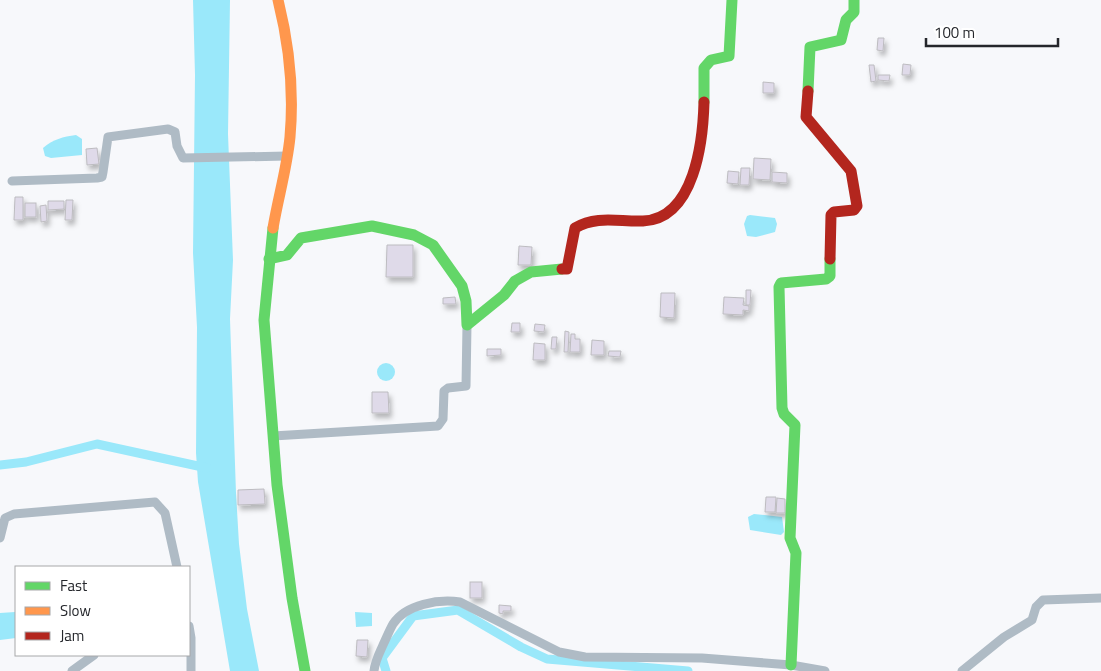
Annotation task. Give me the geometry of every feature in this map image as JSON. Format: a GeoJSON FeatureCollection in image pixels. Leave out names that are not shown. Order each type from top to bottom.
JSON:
{"type":"FeatureCollection","features":[{"type":"Feature","properties":{"kind":"street"},"geometry":{"type":"LineString","coordinates":[[278,0],[287,36],[291,108],[287,156],[278,191],[269,259],[264,320],[273,436],[292,598],[305,671]]}},
{"type":"Feature","properties":{"kind":"street"},"geometry":{"type":"LineString","coordinates":[[467,325],[504,295],[515,281],[531,272],[566,269],[575,228],[586,220],[644,221],[665,215],[683,195],[696,172],[701,150],[704,68],[711,60],[730,56],[732,0]]}},
{"type":"Feature","properties":{"kind":"street"},"geometry":{"type":"LineString","coordinates":[[791,665],[796,553],[790,538],[795,425],[784,414],[782,408],[779,287],[781,284],[826,279],[830,276],[831,214],[854,210],[857,206],[851,171],[806,117],[810,47],[841,40],[844,35],[846,20],[854,12],[854,0]]}},
{"type":"Feature","properties":{"kind":"street"},"geometry":{"type":"LineString","coordinates":[[12,181],[102,177],[107,140],[112,135],[172,130],[175,132],[179,153],[183,158],[287,156]]}},
{"type":"Feature","properties":{"kind":"street"},"geometry":{"type":"LineString","coordinates":[[269,259],[287,255],[301,238],[328,235],[359,227],[372,226],[414,235],[433,245],[462,286],[466,302],[467,325],[466,386],[448,388],[444,391],[443,419],[438,426],[273,436]]}},
{"type":"Feature","properties":{"kind":"street"},"geometry":{"type":"LineString","coordinates":[[0,538],[5,518],[14,514],[155,502],[165,513],[176,566]]}},
{"type":"Feature","properties":{"kind":"street"},"geometry":{"type":"LineString","coordinates":[[962,671],[1004,637],[1032,620],[1036,607],[1043,600],[1101,598]]}},
{"type":"Feature","properties":{"kind":"street"},"geometry":{"type":"LineString","coordinates":[[374,671],[375,662],[394,623],[413,610],[444,600],[460,602],[558,652],[585,657],[702,658],[791,665],[825,671]]}},
{"type":"Feature","properties":{"kind":"street"},"geometry":{"type":"LineString","coordinates":[[190,630],[192,638],[191,671]]}},
{"type":"Feature","properties":{"kind":"street"},"geometry":{"type":"LineString","coordinates":[[72,671],[93,656]]}},
{"type":"Feature","properties":{"kind":"water"},"geometry":{"type":"Polygon","coordinates":[[[193,0],[230,0],[228,134],[233,260],[230,319],[236,493],[239,544],[247,609],[259,671],[230,671],[198,482],[196,453],[197,327],[193,253],[195,75],[193,0]]]}},
{"type":"Feature","properties":{"kind":"water"},"geometry":{"type":"Polygon","coordinates":[[[76,135],[82,139],[82,155],[51,158],[45,156],[43,148],[51,142],[76,135]]]}},
{"type":"Feature","properties":{"kind":"water"},"geometry":{"type":"Polygon","coordinates":[[[747,216],[775,218],[777,224],[775,232],[756,237],[747,236],[744,224],[747,216]]]}},
{"type":"Feature","properties":{"kind":"water"},"geometry":{"type":"Polygon","coordinates":[[[382,363],[390,363],[395,368],[393,379],[382,381],[377,376],[377,368],[382,363]]]}},
{"type":"Feature","properties":{"kind":"water"},"geometry":{"type":"Polygon","coordinates":[[[754,514],[782,517],[784,532],[781,535],[750,530],[748,517],[754,514]]]}},
{"type":"Feature","properties":{"kind":"water"},"geometry":{"type":"Polygon","coordinates":[[[15,612],[15,638],[0,640],[0,613],[15,612]]]}},
{"type":"Feature","properties":{"kind":"water"},"geometry":{"type":"Polygon","coordinates":[[[355,612],[372,613],[372,626],[356,627],[355,612]]]}},
{"type":"Feature","properties":{"kind":"building"},"geometry":{"type":"Polygon","coordinates":[[[878,38],[884,38],[883,51],[877,50],[878,38]]]}},
{"type":"Feature","properties":{"kind":"building"},"geometry":{"type":"Polygon","coordinates":[[[903,64],[911,65],[910,75],[902,75],[903,64]]]}},
{"type":"Feature","properties":{"kind":"building"},"geometry":{"type":"Polygon","coordinates":[[[869,65],[874,65],[876,81],[871,82],[869,65]]]}},
{"type":"Feature","properties":{"kind":"building"},"geometry":{"type":"Polygon","coordinates":[[[878,75],[890,75],[889,81],[878,80],[878,75]]]}},
{"type":"Feature","properties":{"kind":"building"},"geometry":{"type":"Polygon","coordinates":[[[763,82],[774,83],[774,93],[763,93],[763,82]]]}},
{"type":"Feature","properties":{"kind":"building"},"geometry":{"type":"Polygon","coordinates":[[[97,148],[99,164],[87,165],[86,149],[97,148]]]}},
{"type":"Feature","properties":{"kind":"building"},"geometry":{"type":"Polygon","coordinates":[[[754,158],[771,159],[770,180],[753,179],[754,158]]]}},
{"type":"Feature","properties":{"kind":"building"},"geometry":{"type":"Polygon","coordinates":[[[741,168],[750,168],[749,185],[740,185],[741,168]]]}},
{"type":"Feature","properties":{"kind":"building"},"geometry":{"type":"Polygon","coordinates":[[[728,171],[739,172],[738,184],[727,183],[728,171]]]}},
{"type":"Feature","properties":{"kind":"building"},"geometry":{"type":"Polygon","coordinates":[[[772,172],[787,173],[787,183],[772,182],[772,172]]]}},
{"type":"Feature","properties":{"kind":"building"},"geometry":{"type":"Polygon","coordinates":[[[15,197],[23,197],[23,220],[14,220],[15,197]]]}},
{"type":"Feature","properties":{"kind":"building"},"geometry":{"type":"Polygon","coordinates":[[[66,200],[73,200],[72,220],[65,220],[66,200]]]}},
{"type":"Feature","properties":{"kind":"building"},"geometry":{"type":"Polygon","coordinates":[[[48,201],[64,201],[64,209],[48,210],[48,201]]]}},
{"type":"Feature","properties":{"kind":"building"},"geometry":{"type":"Polygon","coordinates":[[[25,203],[36,203],[36,217],[25,217],[25,203]]]}},
{"type":"Feature","properties":{"kind":"building"},"geometry":{"type":"Polygon","coordinates":[[[46,205],[47,221],[41,222],[40,206],[46,205]]]}},
{"type":"Feature","properties":{"kind":"building"},"geometry":{"type":"Polygon","coordinates":[[[387,245],[413,245],[413,277],[386,277],[387,245]]]}},
{"type":"Feature","properties":{"kind":"building"},"geometry":{"type":"Polygon","coordinates":[[[519,246],[532,247],[531,265],[518,265],[519,246]]]}},
{"type":"Feature","properties":{"kind":"building"},"geometry":{"type":"Polygon","coordinates":[[[746,290],[751,290],[750,305],[746,305],[746,290]]]}},
{"type":"Feature","properties":{"kind":"building"},"geometry":{"type":"Polygon","coordinates":[[[661,293],[675,293],[674,318],[660,317],[661,293]]]}},
{"type":"Feature","properties":{"kind":"building"},"geometry":{"type":"Polygon","coordinates":[[[455,297],[456,304],[443,304],[443,298],[455,297]]]}},
{"type":"Feature","properties":{"kind":"building"},"geometry":{"type":"Polygon","coordinates":[[[724,297],[744,298],[743,305],[749,306],[749,311],[743,310],[743,315],[723,314],[724,297]]]}},
{"type":"Feature","properties":{"kind":"building"},"geometry":{"type":"Polygon","coordinates":[[[512,323],[520,323],[520,332],[511,332],[512,323]]]}},
{"type":"Feature","properties":{"kind":"building"},"geometry":{"type":"Polygon","coordinates":[[[535,324],[545,325],[544,332],[534,331],[535,324]]]}},
{"type":"Feature","properties":{"kind":"building"},"geometry":{"type":"Polygon","coordinates":[[[565,331],[569,332],[568,352],[564,352],[565,331]]]}},
{"type":"Feature","properties":{"kind":"building"},"geometry":{"type":"Polygon","coordinates":[[[571,334],[575,334],[575,339],[580,339],[580,352],[570,352],[571,334]]]}},
{"type":"Feature","properties":{"kind":"building"},"geometry":{"type":"Polygon","coordinates":[[[552,337],[557,337],[556,349],[551,349],[552,337]]]}},
{"type":"Feature","properties":{"kind":"building"},"geometry":{"type":"Polygon","coordinates":[[[592,340],[604,341],[604,355],[591,355],[592,340]]]}},
{"type":"Feature","properties":{"kind":"building"},"geometry":{"type":"Polygon","coordinates":[[[534,343],[545,344],[545,360],[533,360],[534,343]]]}},
{"type":"Feature","properties":{"kind":"building"},"geometry":{"type":"Polygon","coordinates":[[[487,349],[501,349],[501,355],[487,356],[487,349]]]}},
{"type":"Feature","properties":{"kind":"building"},"geometry":{"type":"Polygon","coordinates":[[[609,351],[621,351],[620,357],[608,356],[609,351]]]}},
{"type":"Feature","properties":{"kind":"building"},"geometry":{"type":"Polygon","coordinates":[[[372,392],[388,392],[389,413],[372,413],[372,392]]]}},
{"type":"Feature","properties":{"kind":"building"},"geometry":{"type":"Polygon","coordinates":[[[264,489],[265,504],[238,505],[238,490],[264,489]]]}},
{"type":"Feature","properties":{"kind":"building"},"geometry":{"type":"Polygon","coordinates":[[[766,497],[776,497],[775,512],[765,512],[766,497]]]}},
{"type":"Feature","properties":{"kind":"building"},"geometry":{"type":"Polygon","coordinates":[[[777,498],[785,499],[785,513],[776,513],[777,498]]]}},
{"type":"Feature","properties":{"kind":"building"},"geometry":{"type":"Polygon","coordinates":[[[470,582],[482,582],[482,598],[470,598],[470,582]]]}},
{"type":"Feature","properties":{"kind":"building"},"geometry":{"type":"Polygon","coordinates":[[[499,605],[511,606],[511,611],[503,611],[503,614],[499,613],[499,605]]]}},
{"type":"Feature","properties":{"kind":"building"},"geometry":{"type":"Polygon","coordinates":[[[357,640],[368,640],[367,657],[356,656],[357,640]]]}},
{"type":"Feature","properties":{"kind":"waterway"},"geometry":{"type":"LineString","coordinates":[[0,465],[26,462],[97,444],[207,468]]}},
{"type":"Feature","properties":{"kind":"waterway"},"geometry":{"type":"LineString","coordinates":[[386,671],[382,658],[413,616],[458,610],[521,647],[547,659],[688,671]]}},
{"type":"Feature","properties":{"kind":"traffic: fast"},"geometry":{"type":"LineString","coordinates":[[704,102],[704,68],[711,60],[729,56],[732,0]]}},
{"type":"Feature","properties":{"kind":"traffic: fast"},"geometry":{"type":"LineString","coordinates":[[808,91],[810,47],[841,40],[846,20],[854,12],[854,0]]}},
{"type":"Feature","properties":{"kind":"traffic: fast"},"geometry":{"type":"LineString","coordinates":[[269,259],[287,255],[301,238],[372,226],[414,235],[433,245],[462,286],[466,301],[467,325],[504,295],[515,281],[531,272],[562,269]]}},
{"type":"Feature","properties":{"kind":"traffic: fast"},"geometry":{"type":"LineString","coordinates":[[273,228],[264,320],[277,485],[292,598],[305,671]]}},
{"type":"Feature","properties":{"kind":"traffic: fast"},"geometry":{"type":"LineString","coordinates":[[791,665],[796,553],[790,538],[795,425],[784,414],[782,408],[779,287],[781,283],[826,279],[830,276],[830,259]]}},
{"type":"Feature","properties":{"kind":"traffic: slow"},"geometry":{"type":"LineString","coordinates":[[273,228],[287,160],[291,120],[290,68],[278,0]]}},
{"type":"Feature","properties":{"kind":"traffic: jam"},"geometry":{"type":"LineString","coordinates":[[808,91],[806,117],[851,171],[857,206],[854,210],[834,212],[831,215],[830,259]]}},
{"type":"Feature","properties":{"kind":"traffic: jam"},"geometry":{"type":"LineString","coordinates":[[562,269],[567,269],[575,228],[600,220],[643,221],[661,217],[674,207],[685,192],[693,175],[698,156],[704,102]]}}]}
